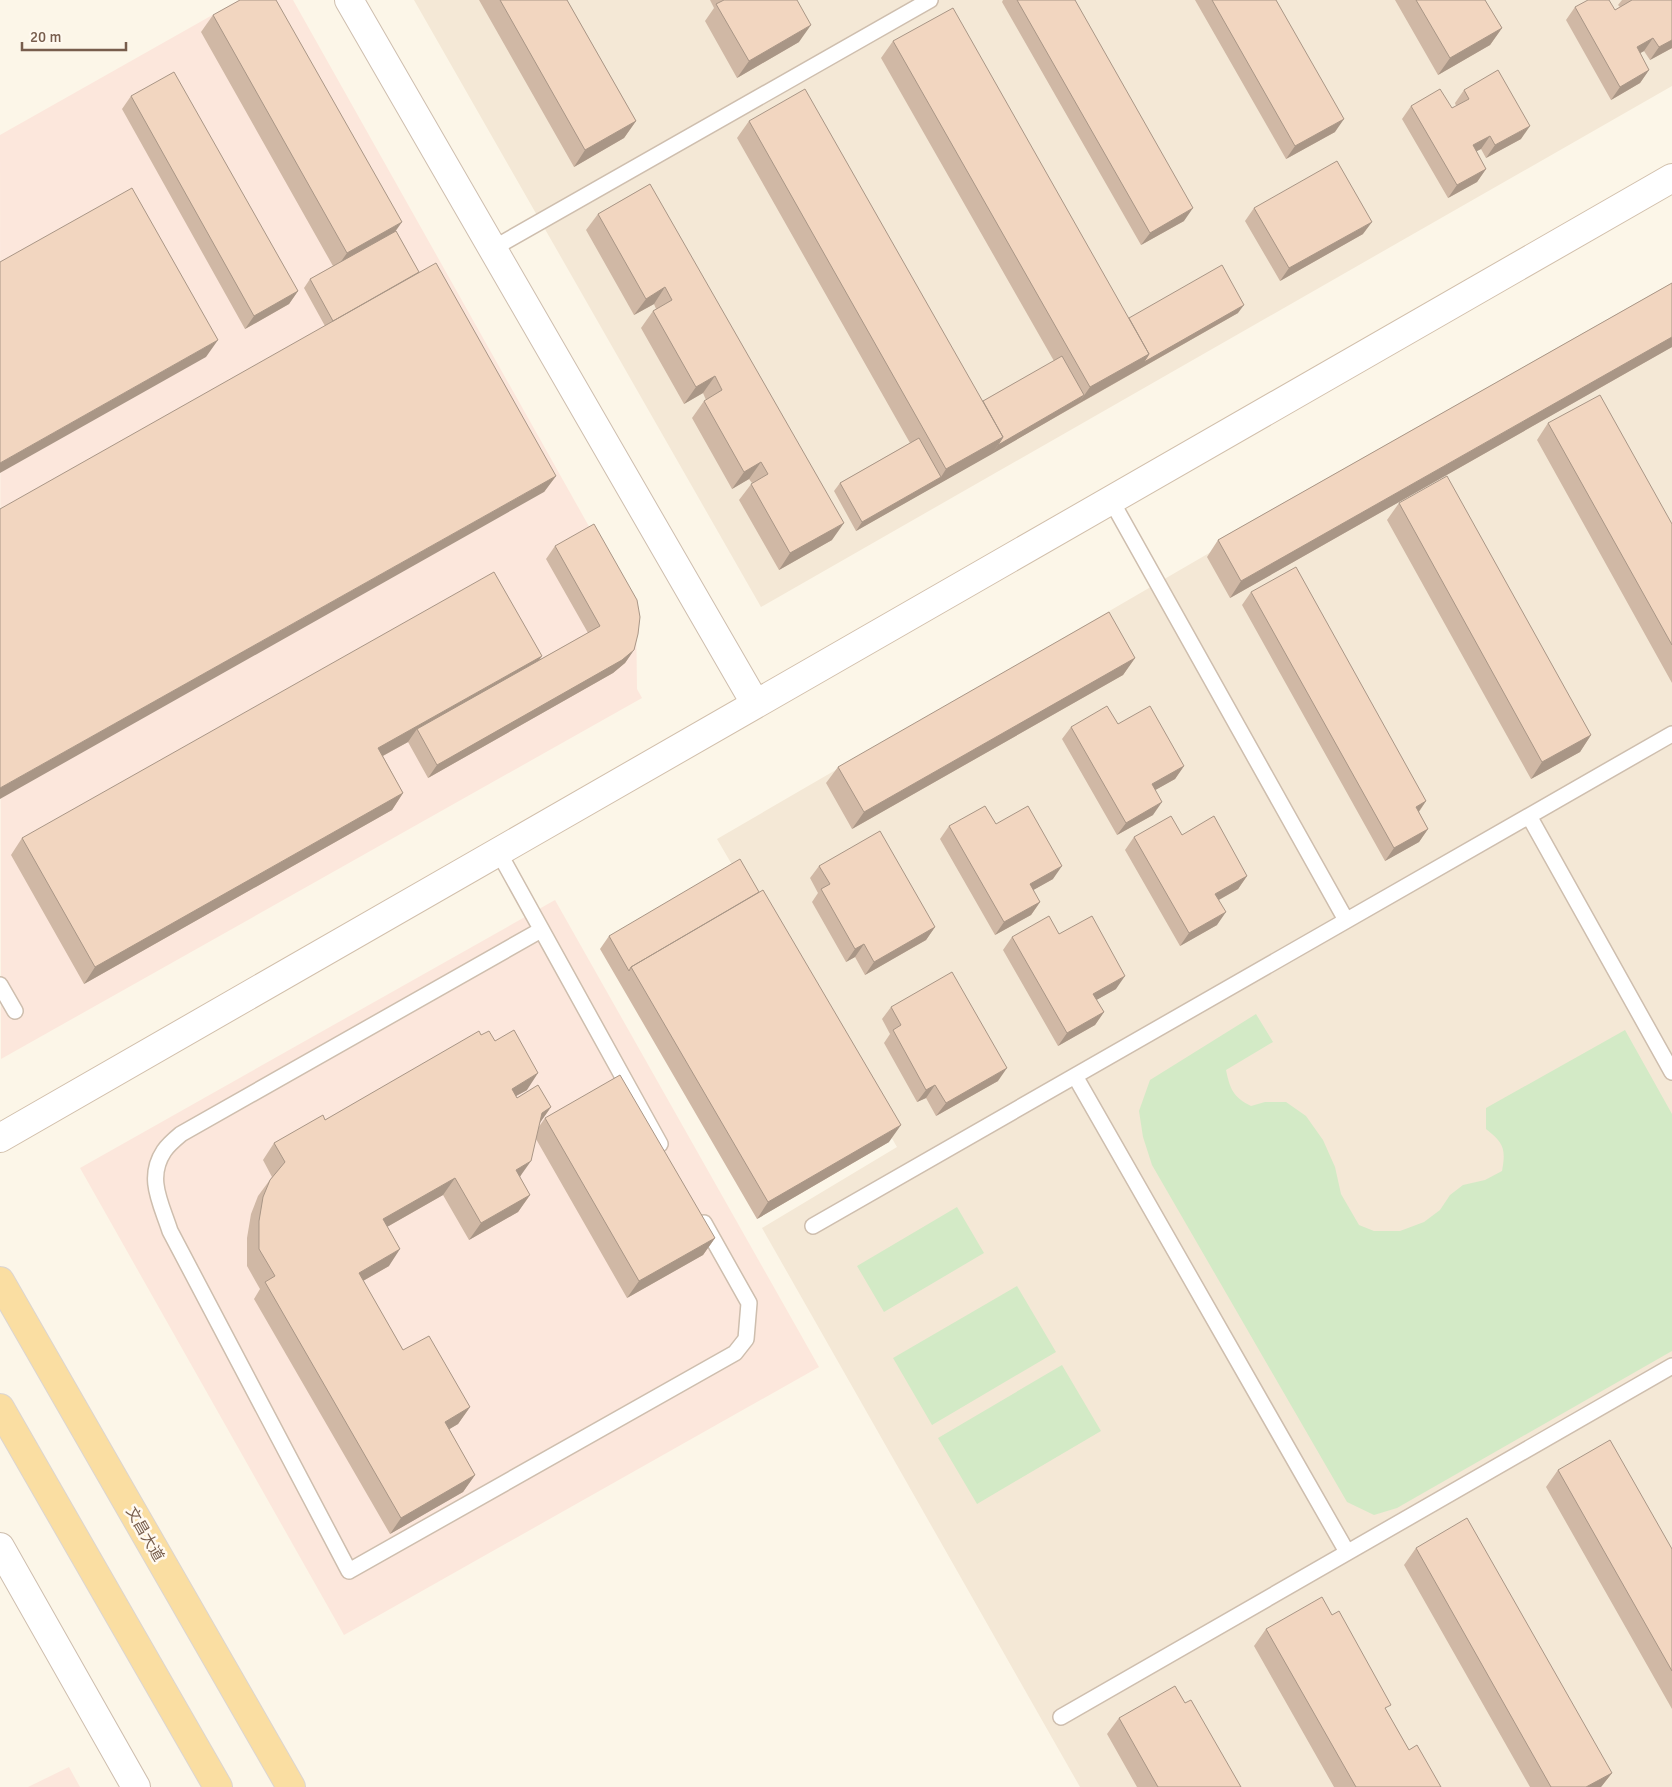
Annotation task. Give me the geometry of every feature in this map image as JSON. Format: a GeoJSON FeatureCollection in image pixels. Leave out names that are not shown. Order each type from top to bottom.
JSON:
{"type":"FeatureCollection","features":[{"type":"Feature","properties":{"kind":"main road","name":"文昌大道"},"geometry":{"type":"LineString","coordinates":[[0,1281],[291,1787]]}},
{"type":"Feature","properties":{"kind":"main road"},"geometry":{"type":"LineString","coordinates":[[0,1408],[218,1787]]}},
{"type":"Feature","properties":{"kind":"street"},"geometry":{"type":"LineString","coordinates":[[349,0],[755,703]]}},
{"type":"Feature","properties":{"kind":"street"},"geometry":{"type":"LineString","coordinates":[[0,1138],[1672,178]]}},
{"type":"Feature","properties":{"kind":"street"},"geometry":{"type":"LineString","coordinates":[[0,1547],[136,1787]]}},
{"type":"Feature","properties":{"kind":"lane"},"geometry":{"type":"LineString","coordinates":[[492,249],[930,0]]}},
{"type":"Feature","properties":{"kind":"lane"},"geometry":{"type":"LineString","coordinates":[[1111,500],[1346,920]]}},
{"type":"Feature","properties":{"kind":"lane"},"geometry":{"type":"LineString","coordinates":[[814,1226],[1672,734]]}},
{"type":"Feature","properties":{"kind":"lane"},"geometry":{"type":"LineString","coordinates":[[1529,816],[1672,1072]]}},
{"type":"Feature","properties":{"kind":"lane"},"geometry":{"type":"LineString","coordinates":[[498,852],[667,1156]]}},
{"type":"Feature","properties":{"kind":"lane"},"geometry":{"type":"LineString","coordinates":[[541,930],[181,1134],[165,1149],[155,1167],[156,1190],[170,1231],[349,1571],[735,1354],[746,1339],[749,1304],[696,1208]]}},
{"type":"Feature","properties":{"kind":"lane"},"geometry":{"type":"LineString","coordinates":[[0,985],[15,1011]]}},
{"type":"Feature","properties":{"kind":"lane"},"geometry":{"type":"LineString","coordinates":[[1075,1076],[1347,1552]]}},
{"type":"Feature","properties":{"kind":"lane"},"geometry":{"type":"LineString","coordinates":[[1061,1717],[1672,1366]]}},
{"type":"Feature","properties":{"kind":"shaded area"},"geometry":{"type":"Polygon","coordinates":[[[239,0],[293,0],[636,610],[637,689],[642,698],[1,1059],[0,135],[239,0]]]}},
{"type":"Feature","properties":{"kind":"shaded area"},"geometry":{"type":"Polygon","coordinates":[[[414,0],[1672,0],[1672,86],[761,607],[414,0]]]}},
{"type":"Feature","properties":{"kind":"shaded area"},"geometry":{"type":"Polygon","coordinates":[[[1672,284],[1672,1787],[1080,1787],[762,1228],[897,1147],[717,839],[1672,284]]]}},
{"type":"Feature","properties":{"kind":"shaded area"},"geometry":{"type":"Polygon","coordinates":[[[555,900],[819,1367],[344,1635],[80,1168],[555,900]]]}},
{"type":"Feature","properties":{"kind":"shaded area"},"geometry":{"type":"Polygon","coordinates":[[[69,1767],[80,1787],[28,1787],[69,1767]]]}},
{"type":"Feature","properties":{"kind":"green space"},"geometry":{"type":"Polygon","coordinates":[[[1256,1014],[1273,1042],[1226,1070],[1233,1092],[1251,1106],[1265,1102],[1286,1102],[1306,1116],[1323,1140],[1335,1167],[1341,1194],[1359,1225],[1374,1231],[1400,1231],[1424,1222],[1440,1210],[1450,1195],[1463,1185],[1485,1180],[1502,1171],[1504,1157],[1502,1147],[1497,1138],[1486,1129],[1486,1108],[1625,1030],[1672,1114],[1672,1351],[1397,1508],[1374,1515],[1347,1502],[1152,1165],[1143,1137],[1139,1111],[1150,1080],[1256,1014]]]}},
{"type":"Feature","properties":{"kind":"green space"},"geometry":{"type":"Polygon","coordinates":[[[957,1207],[984,1253],[884,1312],[857,1266],[957,1207]]]}},
{"type":"Feature","properties":{"kind":"green space"},"geometry":{"type":"Polygon","coordinates":[[[1017,1286],[1056,1352],[932,1425],[893,1358],[1017,1286]]]}},
{"type":"Feature","properties":{"kind":"green space"},"geometry":{"type":"Polygon","coordinates":[[[1062,1365],[1101,1431],[977,1504],[938,1438],[1062,1365]]]}},
{"type":"Feature","properties":{"kind":"building"},"geometry":{"type":"Polygon","coordinates":[[[240,0],[276,0],[402,222],[347,253],[213,15],[240,0]]]}},
{"type":"Feature","properties":{"kind":"building"},"geometry":{"type":"Polygon","coordinates":[[[500,0],[567,0],[636,121],[585,150],[500,0]]]}},
{"type":"Feature","properties":{"kind":"building"},"geometry":{"type":"Polygon","coordinates":[[[724,0],[797,0],[811,25],[749,61],[716,4],[724,0]]]}},
{"type":"Feature","properties":{"kind":"building"},"geometry":{"type":"Polygon","coordinates":[[[1017,0],[1075,0],[1193,208],[1150,233],[1017,0]]]}},
{"type":"Feature","properties":{"kind":"building"},"geometry":{"type":"Polygon","coordinates":[[[1212,0],[1276,0],[1344,119],[1295,146],[1212,0]]]}},
{"type":"Feature","properties":{"kind":"building"},"geometry":{"type":"Polygon","coordinates":[[[1416,0],[1485,0],[1502,28],[1450,58],[1416,0]]]}},
{"type":"Feature","properties":{"kind":"building"},"geometry":{"type":"Polygon","coordinates":[[[1588,0],[1609,0],[1615,10],[1632,0],[1672,0],[1672,40],[1659,47],[1653,38],[1637,47],[1649,70],[1620,87],[1575,7],[1588,0]]]}},
{"type":"Feature","properties":{"kind":"building"},"geometry":{"type":"Polygon","coordinates":[[[953,8],[1149,354],[1090,387],[893,41],[953,8]]]}},
{"type":"Feature","properties":{"kind":"building"},"geometry":{"type":"Polygon","coordinates":[[[1498,70],[1530,126],[1495,145],[1490,136],[1473,145],[1486,169],[1457,185],[1411,106],[1440,89],[1452,108],[1469,99],[1464,90],[1498,70]]]}},
{"type":"Feature","properties":{"kind":"building"},"geometry":{"type":"Polygon","coordinates":[[[174,72],[298,291],[254,316],[131,96],[174,72]]]}},
{"type":"Feature","properties":{"kind":"building"},"geometry":{"type":"Polygon","coordinates":[[[805,89],[1003,437],[946,469],[749,121],[805,89]]]}},
{"type":"Feature","properties":{"kind":"building"},"geometry":{"type":"Polygon","coordinates":[[[1337,161],[1372,222],[1289,268],[1254,208],[1337,161]]]}},
{"type":"Feature","properties":{"kind":"building"},"geometry":{"type":"Polygon","coordinates":[[[650,184],[844,523],[790,553],[751,484],[768,474],[761,462],[744,472],[704,401],[722,390],[715,376],[696,387],[653,311],[672,300],[665,287],[646,299],[598,214],[650,184]]]}},
{"type":"Feature","properties":{"kind":"building"},"geometry":{"type":"Polygon","coordinates":[[[132,188],[218,340],[0,463],[0,262],[132,188]]]}},
{"type":"Feature","properties":{"kind":"building"},"geometry":{"type":"Polygon","coordinates":[[[396,231],[419,272],[333,321],[310,279],[396,231]]]}},
{"type":"Feature","properties":{"kind":"building"},"geometry":{"type":"Polygon","coordinates":[[[436,263],[556,476],[0,788],[0,509],[436,263]]]}},
{"type":"Feature","properties":{"kind":"building"},"geometry":{"type":"Polygon","coordinates":[[[1222,265],[1244,305],[1144,362],[1149,354],[1129,318],[1222,265]]]}},
{"type":"Feature","properties":{"kind":"building"},"geometry":{"type":"Polygon","coordinates":[[[1672,283],[1672,337],[1241,581],[1218,540],[1672,283]]]}},
{"type":"Feature","properties":{"kind":"building"},"geometry":{"type":"Polygon","coordinates":[[[1062,356],[1084,395],[998,445],[1003,437],[983,401],[1062,356]]]}},
{"type":"Feature","properties":{"kind":"building"},"geometry":{"type":"Polygon","coordinates":[[[1600,395],[1672,524],[1672,645],[1548,423],[1600,395]]]}},
{"type":"Feature","properties":{"kind":"building"},"geometry":{"type":"Polygon","coordinates":[[[919,438],[941,477],[862,522],[840,483],[919,438]]]}},
{"type":"Feature","properties":{"kind":"building"},"geometry":{"type":"Polygon","coordinates":[[[1447,476],[1591,735],[1542,762],[1399,503],[1447,476]]]}},
{"type":"Feature","properties":{"kind":"building"},"geometry":{"type":"Polygon","coordinates":[[[594,524],[637,600],[640,617],[634,650],[622,660],[437,765],[417,729],[600,626],[555,546],[594,524]]]}},
{"type":"Feature","properties":{"kind":"building"},"geometry":{"type":"Polygon","coordinates":[[[1296,567],[1426,801],[1416,807],[1428,829],[1394,848],[1251,592],[1296,567]]]}},
{"type":"Feature","properties":{"kind":"building"},"geometry":{"type":"Polygon","coordinates":[[[494,572],[542,656],[378,748],[403,793],[95,967],[22,838],[494,572]]]}},
{"type":"Feature","properties":{"kind":"building"},"geometry":{"type":"Polygon","coordinates":[[[1109,612],[1135,658],[864,812],[838,767],[1109,612]]]}},
{"type":"Feature","properties":{"kind":"building"},"geometry":{"type":"Polygon","coordinates":[[[1107,706],[1118,724],[1150,706],[1184,766],[1152,784],[1162,802],[1126,823],[1071,727],[1107,706]]]}},
{"type":"Feature","properties":{"kind":"building"},"geometry":{"type":"Polygon","coordinates":[[[985,806],[996,824],[1028,806],[1062,866],[1030,884],[1040,902],[1004,922],[949,826],[985,806]]]}},
{"type":"Feature","properties":{"kind":"building"},"geometry":{"type":"Polygon","coordinates":[[[1171,816],[1182,835],[1214,816],[1247,876],[1215,894],[1226,912],[1189,933],[1134,837],[1171,816]]]}},
{"type":"Feature","properties":{"kind":"building"},"geometry":{"type":"Polygon","coordinates":[[[880,831],[935,927],[874,962],[864,944],[855,949],[821,889],[830,884],[819,866],[880,831]]]}},
{"type":"Feature","properties":{"kind":"building"},"geometry":{"type":"Polygon","coordinates":[[[740,859],[759,892],[631,967],[629,971],[609,936],[740,859]]]}},
{"type":"Feature","properties":{"kind":"building"},"geometry":{"type":"Polygon","coordinates":[[[763,890],[901,1125],[768,1202],[631,967],[763,890]]]}},
{"type":"Feature","properties":{"kind":"building"},"geometry":{"type":"Polygon","coordinates":[[[1049,916],[1059,934],[1092,916],[1125,976],[1093,994],[1104,1012],[1067,1033],[1012,937],[1049,916]]]}},
{"type":"Feature","properties":{"kind":"building"},"geometry":{"type":"Polygon","coordinates":[[[952,972],[1007,1068],[946,1103],[935,1085],[926,1090],[893,1030],[901,1025],[891,1007],[952,972]]]}},
{"type":"Feature","properties":{"kind":"building"},"geometry":{"type":"Polygon","coordinates":[[[514,1030],[538,1073],[512,1089],[517,1098],[538,1085],[551,1107],[542,1113],[531,1161],[516,1170],[530,1195],[481,1223],[455,1178],[383,1219],[400,1249],[359,1273],[403,1350],[429,1336],[470,1407],[445,1422],[475,1475],[401,1518],[265,1282],[275,1276],[259,1249],[259,1221],[263,1197],[270,1180],[285,1162],[274,1143],[323,1115],[325,1120],[479,1031],[481,1035],[489,1031],[495,1041],[514,1030]]]}},
{"type":"Feature","properties":{"kind":"building"},"geometry":{"type":"Polygon","coordinates":[[[620,1075],[715,1238],[639,1281],[545,1118],[620,1075]]]}},
{"type":"Feature","properties":{"kind":"building"},"geometry":{"type":"Polygon","coordinates":[[[1610,1440],[1672,1549],[1672,1671],[1558,1470],[1610,1440]]]}},
{"type":"Feature","properties":{"kind":"building"},"geometry":{"type":"Polygon","coordinates":[[[1467,1518],[1612,1773],[1586,1787],[1551,1787],[1416,1548],[1467,1518]]]}},
{"type":"Feature","properties":{"kind":"building"},"geometry":{"type":"Polygon","coordinates":[[[1322,1597],[1332,1615],[1339,1611],[1391,1705],[1385,1708],[1409,1750],[1417,1745],[1441,1787],[1356,1787],[1266,1629],[1322,1597]]]}},
{"type":"Feature","properties":{"kind":"building"},"geometry":{"type":"Polygon","coordinates":[[[1175,1686],[1185,1703],[1191,1700],[1241,1787],[1158,1787],[1119,1718],[1175,1686]]]}}]}
